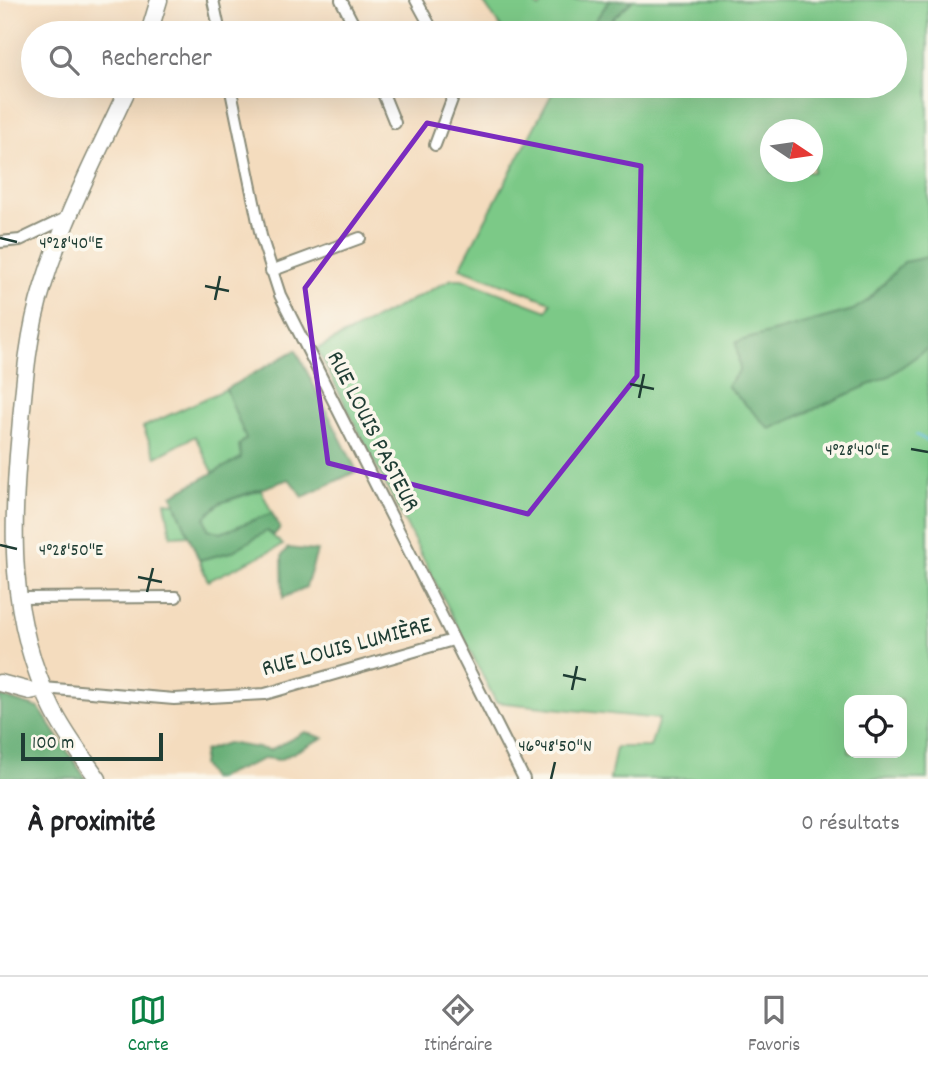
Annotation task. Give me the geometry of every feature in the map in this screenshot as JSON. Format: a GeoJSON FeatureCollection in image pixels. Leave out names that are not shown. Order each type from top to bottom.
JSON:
{"type":"FeatureCollection","features":[{"type":"Feature","properties":{"kind":"main road"},"geometry":{"type":"LineString","coordinates":[[153,21],[159,0]]}},
{"type":"Feature","properties":{"kind":"main road"},"geometry":{"type":"LineString","coordinates":[[98,779],[53,710],[43,688],[18,598],[12,517],[31,339],[43,283],[124,98]]}},
{"type":"Feature","properties":{"kind":"main road"},"geometry":{"type":"LineString","coordinates":[[0,683],[30,691],[43,688]]}},
{"type":"Feature","properties":{"kind":"street"},"geometry":{"type":"LineString","coordinates":[[213,0],[217,21]]}},
{"type":"Feature","properties":{"kind":"street"},"geometry":{"type":"LineString","coordinates":[[341,0],[352,21]]}},
{"type":"Feature","properties":{"kind":"street"},"geometry":{"type":"LineString","coordinates":[[416,0],[427,21]]}},
{"type":"Feature","properties":{"kind":"street","name":"RUE LOUIS PASTEUR"},"geometry":{"type":"LineString","coordinates":[[233,98],[271,271],[292,318],[524,779]]}},
{"type":"Feature","properties":{"kind":"street"},"geometry":{"type":"LineString","coordinates":[[385,98],[395,123]]}},
{"type":"Feature","properties":{"kind":"street"},"geometry":{"type":"LineString","coordinates":[[435,145],[453,98]]}},
{"type":"Feature","properties":{"kind":"street"},"geometry":{"type":"LineString","coordinates":[[1,245],[20,240],[71,216]]}},
{"type":"Feature","properties":{"kind":"street"},"geometry":{"type":"LineString","coordinates":[[271,271],[360,237]]}},
{"type":"Feature","properties":{"kind":"street"},"geometry":{"type":"LineString","coordinates":[[18,598],[176,597]]}},
{"type":"Feature","properties":{"kind":"street","name":"RUE LOUIS LUMIÈRE"},"geometry":{"type":"LineString","coordinates":[[43,688],[174,698],[265,694],[453,640]]}},
{"type":"Feature","properties":{"kind":"highlighted area"},"geometry":{"type":"Polygon","coordinates":[[[427,123],[641,166],[637,376],[528,514],[328,463],[305,288],[427,123]]]}},
{"type":"Feature","properties":{"kind":"green space"},"geometry":{"type":"Polygon","coordinates":[[[482,0],[530,0],[539,8],[547,0],[610,0],[595,21],[497,21],[482,0]]]}},
{"type":"Feature","properties":{"kind":"green space"},"geometry":{"type":"Polygon","coordinates":[[[610,0],[633,0],[610,21],[595,21],[610,0]]]}},
{"type":"Feature","properties":{"kind":"green space"},"geometry":{"type":"Polygon","coordinates":[[[633,0],[928,0],[928,779],[610,779],[616,747],[650,747],[659,719],[496,702],[317,349],[452,279],[462,279],[547,311],[551,302],[460,268],[550,98],[907,98],[907,21],[610,21],[633,0]]]}},
{"type":"Feature","properties":{"kind":"green space"},"geometry":{"type":"Polygon","coordinates":[[[928,257],[928,348],[889,376],[770,429],[727,386],[740,370],[736,342],[853,310],[867,301],[904,262],[928,257]]]}},
{"type":"Feature","properties":{"kind":"green space"},"geometry":{"type":"Polygon","coordinates":[[[296,350],[357,471],[303,497],[289,479],[220,503],[205,517],[208,529],[221,533],[272,513],[280,528],[274,535],[267,531],[231,552],[199,560],[172,495],[241,458],[239,445],[246,439],[226,389],[296,350]]]}},
{"type":"Feature","properties":{"kind":"green space"},"geometry":{"type":"Polygon","coordinates":[[[226,389],[247,440],[241,458],[214,474],[195,436],[156,457],[143,427],[226,389]]]}},
{"type":"Feature","properties":{"kind":"green space"},"geometry":{"type":"Polygon","coordinates":[[[261,490],[272,513],[221,533],[207,529],[205,517],[220,503],[261,490]]]}},
{"type":"Feature","properties":{"kind":"green space"},"geometry":{"type":"Polygon","coordinates":[[[165,502],[175,503],[189,535],[171,536],[165,502]]]}},
{"type":"Feature","properties":{"kind":"green space"},"geometry":{"type":"Polygon","coordinates":[[[267,531],[283,545],[208,581],[199,560],[231,552],[267,531]]]}},
{"type":"Feature","properties":{"kind":"green space"},"geometry":{"type":"Polygon","coordinates":[[[288,548],[317,551],[306,587],[283,598],[282,555],[288,548]]]}},
{"type":"Feature","properties":{"kind":"green space"},"geometry":{"type":"Polygon","coordinates":[[[0,696],[39,708],[86,779],[0,779],[0,696]]]}},
{"type":"Feature","properties":{"kind":"green space"},"geometry":{"type":"Polygon","coordinates":[[[305,732],[323,738],[279,760],[266,758],[216,779],[211,779],[202,765],[204,751],[227,743],[270,750],[305,732]]]}},
{"type":"Feature","properties":{"kind":"waterway"},"geometry":{"type":"LineString","coordinates":[[916,435],[928,441]]}}]}
